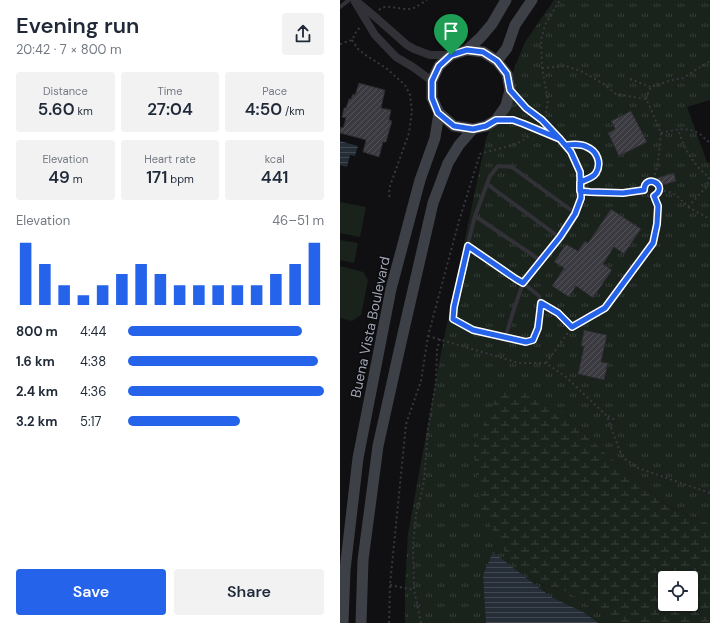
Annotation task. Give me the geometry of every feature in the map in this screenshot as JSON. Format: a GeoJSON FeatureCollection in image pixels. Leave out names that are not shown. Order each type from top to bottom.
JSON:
{"type":"FeatureCollection","features":[{"type":"Feature","properties":{"kind":"main road"},"geometry":{"type":"LineString","coordinates":[[467,50],[492,24],[506,0]]}},
{"type":"Feature","properties":{"kind":"main road"},"geometry":{"type":"LineString","coordinates":[[497,61],[506,48],[515,25],[532,0]]}},
{"type":"Feature","properties":{"kind":"main road"},"geometry":{"type":"LineString","coordinates":[[467,50],[483,52],[497,61],[507,74],[510,90],[506,106],[496,120],[486,126],[473,129],[454,126],[438,113],[432,98],[432,81],[439,66],[451,55],[467,50]]}},
{"type":"Feature","properties":{"kind":"main road","name":"Buena Vista Boulevard"},"geometry":{"type":"LineString","coordinates":[[343,623],[345,570],[358,458],[391,289],[420,180],[435,138],[438,113]]}},
{"type":"Feature","properties":{"kind":"main road"},"geometry":{"type":"LineString","coordinates":[[361,623],[363,560],[378,446],[402,338],[433,203],[448,163],[459,145],[473,129]]}},
{"type":"Feature","properties":{"kind":"street"},"geometry":{"type":"LineString","coordinates":[[354,0],[414,50],[430,55],[451,55]]}},
{"type":"Feature","properties":{"kind":"street"},"geometry":{"type":"LineString","coordinates":[[354,0],[375,35],[396,57],[432,81]]}},
{"type":"Feature","properties":{"kind":"street"},"geometry":{"type":"LineString","coordinates":[[510,90],[526,108],[542,120],[571,152],[580,172],[581,198],[575,214],[560,237],[523,283]]}},
{"type":"Feature","properties":{"kind":"street"},"geometry":{"type":"LineString","coordinates":[[496,120],[513,120],[562,142]]}},
{"type":"Feature","properties":{"kind":"lane"},"geometry":{"type":"LineString","coordinates":[[340,7],[349,0]]}},
{"type":"Feature","properties":{"kind":"lane"},"geometry":{"type":"LineString","coordinates":[[562,142],[587,146],[595,152],[598,159],[596,174],[580,182]]}},
{"type":"Feature","properties":{"kind":"lane"},"geometry":{"type":"LineString","coordinates":[[468,246],[523,283],[539,296],[541,303],[538,328],[533,340],[526,342],[473,330],[453,319],[454,307],[468,246],[475,216],[490,176],[498,166],[512,167],[575,214]]}},
{"type":"Feature","properties":{"kind":"lane"},"geometry":{"type":"LineString","coordinates":[[487,184],[560,237]]}},
{"type":"Feature","properties":{"kind":"lane"},"geometry":{"type":"LineString","coordinates":[[475,216],[540,261]]}},
{"type":"Feature","properties":{"kind":"lane"},"geometry":{"type":"LineString","coordinates":[[506,338],[523,283]]}},
{"type":"Feature","properties":{"kind":"path"},"geometry":{"type":"LineString","coordinates":[[373,15],[382,8],[387,7],[411,9],[427,0]]}},
{"type":"Feature","properties":{"kind":"path"},"geometry":{"type":"LineString","coordinates":[[340,44],[352,40],[357,30],[366,22]]}},
{"type":"Feature","properties":{"kind":"path"},"geometry":{"type":"LineString","coordinates":[[352,40],[366,56],[386,68],[405,85],[410,95],[412,112],[409,133],[390,186],[390,200]]}},
{"type":"Feature","properties":{"kind":"path"},"geometry":{"type":"LineString","coordinates":[[652,181],[657,183],[659,187],[658,194],[648,196],[645,193],[644,188],[648,182],[652,181],[658,164],[661,133],[646,99],[647,95],[652,88],[672,80],[683,78],[710,61]]}},
{"type":"Feature","properties":{"kind":"path"},"geometry":{"type":"LineString","coordinates":[[542,68],[566,66],[580,71],[604,84],[616,94],[646,99]]}},
{"type":"Feature","properties":{"kind":"path"},"geometry":{"type":"LineString","coordinates":[[630,79],[652,88]]}},
{"type":"Feature","properties":{"kind":"path"},"geometry":{"type":"LineString","coordinates":[[661,133],[678,129],[688,129],[700,134],[710,142]]}},
{"type":"Feature","properties":{"kind":"path"},"geometry":{"type":"LineString","coordinates":[[678,129],[686,149],[693,160],[702,172],[710,177],[707,186],[688,207]]}},
{"type":"Feature","properties":{"kind":"path"},"geometry":{"type":"LineString","coordinates":[[580,191],[623,193],[644,190]]}},
{"type":"Feature","properties":{"kind":"path"},"geometry":{"type":"LineString","coordinates":[[659,190],[676,194],[688,207],[710,219]]}},
{"type":"Feature","properties":{"kind":"path"},"geometry":{"type":"LineString","coordinates":[[546,363],[572,327],[605,308],[653,243],[657,224],[658,206],[654,196]]}},
{"type":"Feature","properties":{"kind":"path"},"geometry":{"type":"LineString","coordinates":[[541,303],[558,313],[572,327]]}},
{"type":"Feature","properties":{"kind":"path"},"geometry":{"type":"LineString","coordinates":[[428,336],[520,363],[546,363],[566,378],[607,416],[615,420]]}},
{"type":"Feature","properties":{"kind":"path"},"geometry":{"type":"LineString","coordinates":[[421,623],[414,590],[413,545],[416,514],[422,495],[424,481],[428,429],[436,382],[437,350],[440,340]]}},
{"type":"Feature","properties":{"kind":"path"},"geometry":{"type":"LineString","coordinates":[[607,416],[622,457],[638,468],[710,494]]}},
{"type":"Feature","properties":{"kind":"path"},"geometry":{"type":"LineString","coordinates":[[390,586],[414,590]]}},
{"type":"Feature","properties":{"kind":"green space"},"geometry":{"type":"Polygon","coordinates":[[[554,0],[710,0],[710,100],[687,107],[707,162],[710,163],[710,524],[669,507],[606,454],[566,414],[534,582],[569,593],[614,623],[405,623],[405,585],[408,534],[441,353],[486,139],[525,42],[554,0]]]}},
{"type":"Feature","properties":{"kind":"green space"},"geometry":{"type":"Polygon","coordinates":[[[340,202],[366,207],[360,237],[340,233],[340,202]]]}},
{"type":"Feature","properties":{"kind":"green space"},"geometry":{"type":"Polygon","coordinates":[[[340,240],[358,243],[354,263],[340,260],[340,240]]]}},
{"type":"Feature","properties":{"kind":"green space"},"geometry":{"type":"Polygon","coordinates":[[[340,266],[363,272],[368,280],[361,315],[352,321],[340,318],[340,266]]]}},
{"type":"Feature","properties":{"kind":"green space"},"geometry":{"type":"Polygon","coordinates":[[[500,390],[536,394],[566,414],[606,454],[669,507],[710,524],[710,623],[614,623],[569,593],[535,582],[509,559],[481,509],[473,447],[500,390]]]}},
{"type":"Feature","properties":{"kind":"shaded area"},"geometry":{"type":"Polygon","coordinates":[[[340,141],[358,146],[355,156],[350,155],[347,167],[340,165],[340,141]]]}},
{"type":"Feature","properties":{"kind":"shaded area"},"geometry":{"type":"Polygon","coordinates":[[[493,552],[551,597],[585,613],[598,623],[486,623],[483,575],[493,552]]]}},
{"type":"Feature","properties":{"kind":"building"},"geometry":{"type":"Polygon","coordinates":[[[359,83],[385,90],[381,108],[391,110],[389,120],[392,121],[386,142],[383,142],[379,157],[363,152],[366,140],[340,133],[340,127],[343,128],[346,118],[342,117],[344,108],[346,108],[349,99],[351,99],[353,94],[355,95],[359,83]]]}},
{"type":"Feature","properties":{"kind":"building"},"geometry":{"type":"Polygon","coordinates":[[[631,111],[647,142],[619,156],[608,133],[615,129],[611,121],[631,111]]]}},
{"type":"Feature","properties":{"kind":"building"},"geometry":{"type":"Polygon","coordinates":[[[674,173],[676,181],[660,186],[657,178],[674,173]]]}},
{"type":"Feature","properties":{"kind":"building"},"geometry":{"type":"Polygon","coordinates":[[[611,209],[641,229],[624,254],[614,247],[603,264],[612,270],[593,298],[576,286],[569,297],[552,286],[564,268],[554,262],[566,244],[578,251],[585,241],[588,243],[611,209]]]}},
{"type":"Feature","properties":{"kind":"building"},"geometry":{"type":"Polygon","coordinates":[[[584,330],[607,335],[601,362],[608,363],[604,380],[578,374],[584,346],[581,346],[584,330]]]}},
{"type":"Feature","properties":{"kind":"route"},"geometry":{"type":"LineString","coordinates":[[451,55],[439,66],[432,81],[432,98],[438,113],[454,126],[473,129],[486,126],[496,120],[513,120],[560,139],[565,145],[579,144],[587,146],[595,152],[598,159],[598,168],[596,174],[580,182],[580,191],[623,193],[644,190],[646,184],[652,181],[657,183],[659,187],[658,194],[654,196],[658,206],[657,224],[653,243],[605,308],[572,327],[552,308],[541,303],[538,328],[533,340],[526,342],[473,330],[453,319],[454,307],[468,246],[523,283],[566,228],[575,214],[581,198],[580,191],[580,182],[580,172],[571,152],[565,145],[560,139],[542,120],[526,108],[510,90],[507,74],[497,61],[483,52],[467,50],[451,55]]}}]}
